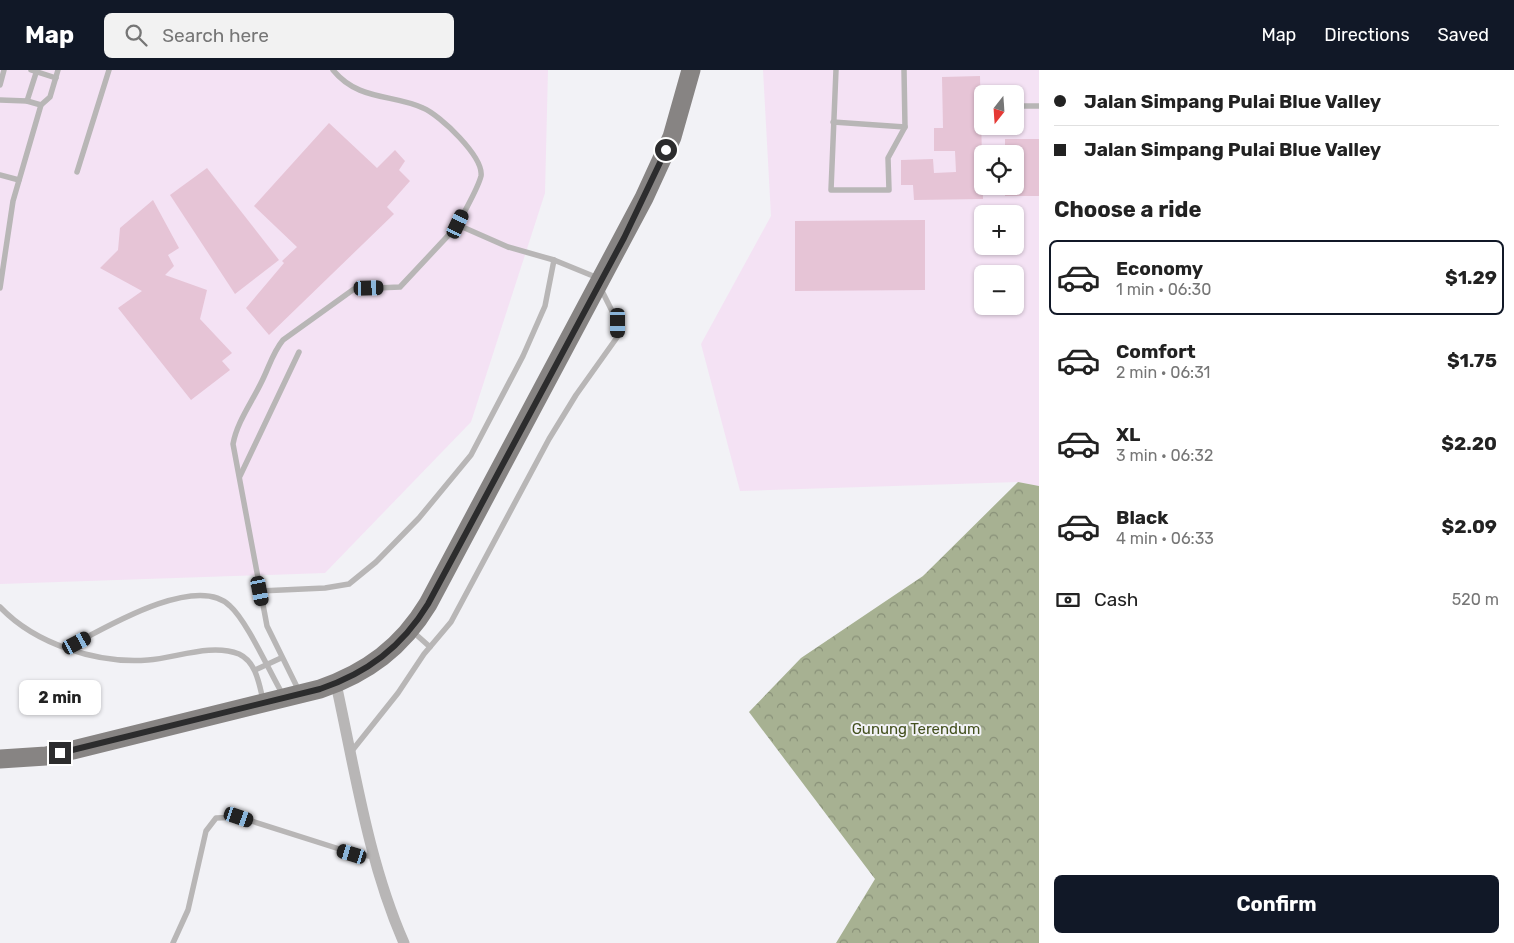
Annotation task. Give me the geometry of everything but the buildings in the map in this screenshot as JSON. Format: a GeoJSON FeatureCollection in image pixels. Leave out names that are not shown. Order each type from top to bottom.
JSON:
{"type":"FeatureCollection","features":[{"type":"Feature","properties":{"kind":"main road"},"geometry":{"type":"LineString","coordinates":[[0,759],[46,756],[293,697],[336,684],[372,665],[389,652],[411,630],[428,604],[600,282],[661,164],[682,108],[691,70]]}},
{"type":"Feature","properties":{"kind":"street"},"geometry":{"type":"LineString","coordinates":[[336,684],[375,857],[404,943]]}},
{"type":"Feature","properties":{"kind":"lane"},"geometry":{"type":"LineString","coordinates":[[0,84],[4,70]]}},
{"type":"Feature","properties":{"kind":"lane"},"geometry":{"type":"LineString","coordinates":[[0,288],[18,180],[41,106],[50,97],[58,70]]}},
{"type":"Feature","properties":{"kind":"lane"},"geometry":{"type":"LineString","coordinates":[[77,172],[109,70]]}},
{"type":"Feature","properties":{"kind":"lane"},"geometry":{"type":"LineString","coordinates":[[293,697],[281,658],[267,626],[233,444],[235,434],[277,347],[283,340],[354,289],[400,287],[458,224],[480,176],[480,163],[473,152],[424,108],[378,97],[356,88],[338,76],[333,70]]}},
{"type":"Feature","properties":{"kind":"lane"},"geometry":{"type":"LineString","coordinates":[[836,70],[831,190],[889,190],[888,158],[905,127],[904,70]]}},
{"type":"Feature","properties":{"kind":"lane"},"geometry":{"type":"LineString","coordinates":[[27,101],[35,71],[56,78]]}},
{"type":"Feature","properties":{"kind":"lane"},"geometry":{"type":"LineString","coordinates":[[0,100],[27,101],[41,106]]}},
{"type":"Feature","properties":{"kind":"lane"},"geometry":{"type":"LineString","coordinates":[[1024,106],[1039,106]]}},
{"type":"Feature","properties":{"kind":"lane"},"geometry":{"type":"LineString","coordinates":[[833,122],[905,127]]}},
{"type":"Feature","properties":{"kind":"lane"},"geometry":{"type":"LineString","coordinates":[[0,175],[18,180]]}},
{"type":"Feature","properties":{"kind":"lane"},"geometry":{"type":"LineString","coordinates":[[351,752],[451,622],[549,439],[576,395],[618,336],[616,316],[600,282],[554,260],[508,247],[458,224]]}},
{"type":"Feature","properties":{"kind":"lane"},"geometry":{"type":"LineString","coordinates":[[260,591],[325,588],[349,584],[376,562],[419,518],[471,455],[523,356],[545,306],[554,260]]}},
{"type":"Feature","properties":{"kind":"lane"},"geometry":{"type":"LineString","coordinates":[[240,477],[299,352]]}},
{"type":"Feature","properties":{"kind":"lane"},"geometry":{"type":"LineString","coordinates":[[67,648],[150,606],[188,597],[203,596],[224,600],[232,607],[266,665],[293,697]]}},
{"type":"Feature","properties":{"kind":"lane"},"geometry":{"type":"LineString","coordinates":[[0,607],[25,628],[67,648],[105,657],[148,660],[216,651],[228,651],[240,655],[255,670],[265,704]]}},
{"type":"Feature","properties":{"kind":"lane"},"geometry":{"type":"LineString","coordinates":[[411,630],[430,647]]}},
{"type":"Feature","properties":{"kind":"lane"},"geometry":{"type":"LineString","coordinates":[[255,670],[281,658]]}},
{"type":"Feature","properties":{"kind":"lane"},"geometry":{"type":"LineString","coordinates":[[173,943],[188,910],[206,832],[216,818],[239,817],[352,854],[375,857]]}},
{"type":"Feature","properties":{"kind":"shaded area"},"geometry":{"type":"Polygon","coordinates":[[[0,70],[548,70],[545,193],[471,422],[325,573],[0,584],[0,70]]]}},
{"type":"Feature","properties":{"kind":"shaded area"},"geometry":{"type":"Polygon","coordinates":[[[763,70],[1039,70],[1039,486],[1018,482],[740,491],[701,344],[771,216],[763,70]]]}},
{"type":"Feature","properties":{"kind":"green space","name":"Gunung Terendum"},"geometry":{"type":"Polygon","coordinates":[[[1018,482],[1039,486],[1039,943],[836,943],[875,879],[749,712],[801,658],[923,576],[1018,482]]]}},
{"type":"Feature","properties":{"kind":"route"},"geometry":{"type":"LineString","coordinates":[[60,753],[265,704],[336,684],[372,665],[400,642],[411,630],[428,604],[624,238],[661,164],[666,150]]}}]}
